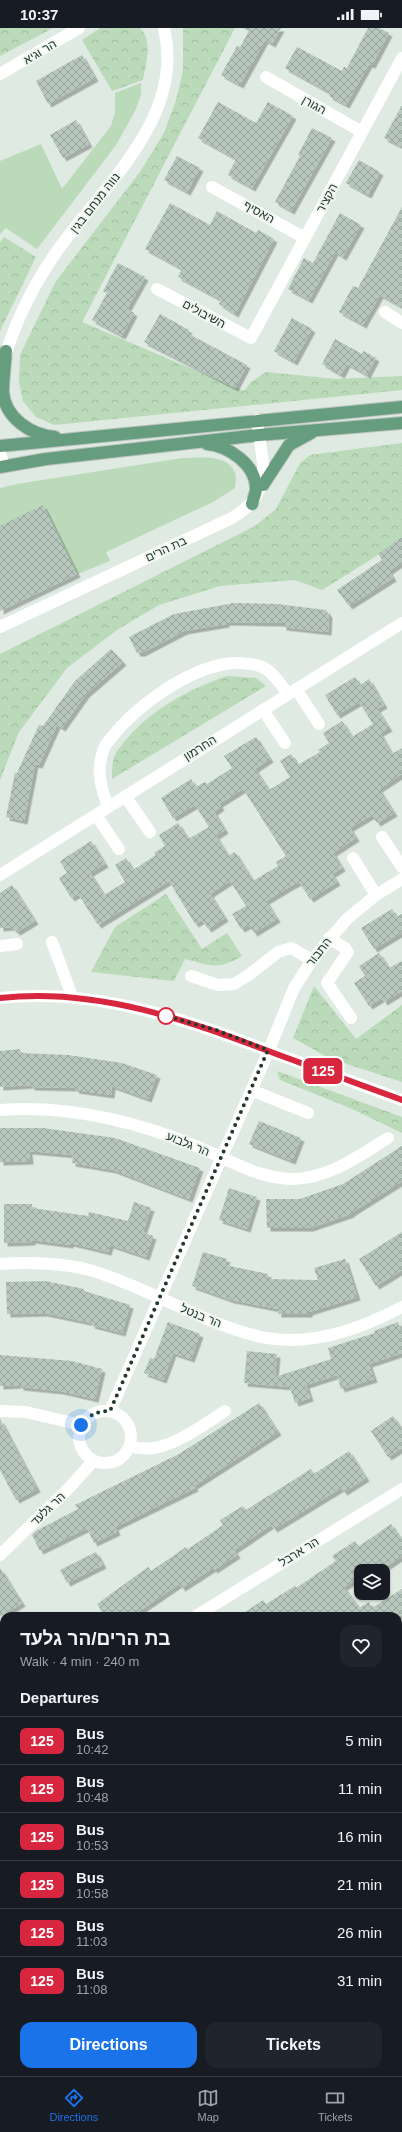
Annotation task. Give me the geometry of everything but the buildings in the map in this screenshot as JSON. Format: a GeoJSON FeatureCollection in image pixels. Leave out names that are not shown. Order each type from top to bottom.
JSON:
{"type":"FeatureCollection","features":[{"type":"Feature","properties":{"kind":"main road"},"geometry":{"type":"LineString","coordinates":[[6,352],[3,392],[7,406],[12,415],[21,425],[32,432],[47,436],[74,438]]}},
{"type":"Feature","properties":{"kind":"main road"},"geometry":{"type":"LineString","coordinates":[[0,446],[402,407]]}},
{"type":"Feature","properties":{"kind":"main road"},"geometry":{"type":"LineString","coordinates":[[2,467],[46,459],[194,442],[402,423]]}},
{"type":"Feature","properties":{"kind":"main road"},"geometry":{"type":"LineString","coordinates":[[263,484],[289,445],[300,437],[319,430]]}},
{"type":"Feature","properties":{"kind":"main road"},"geometry":{"type":"LineString","coordinates":[[194,442],[215,445],[238,456],[254,478],[256,489],[252,504]]}},
{"type":"Feature","properties":{"kind":"street","name":"הר וגיא"},"geometry":{"type":"LineString","coordinates":[[0,74],[79,28]]}},
{"type":"Feature","properties":{"kind":"street","name":"נווה מנחם בגין"},"geometry":{"type":"LineString","coordinates":[[0,372],[6,352],[38,281],[56,253],[130,158],[156,112],[164,87],[168,62],[164,28]]}},
{"type":"Feature","properties":{"kind":"street","name":"הקציר"},"geometry":{"type":"LineString","coordinates":[[251,338],[402,58]]}},
{"type":"Feature","properties":{"kind":"street","name":"הגורן"},"geometry":{"type":"LineString","coordinates":[[266,77],[362,132]]}},
{"type":"Feature","properties":{"kind":"street","name":"האסיף"},"geometry":{"type":"LineString","coordinates":[[212,187],[305,238]]}},
{"type":"Feature","properties":{"kind":"street","name":"השיבולים"},"geometry":{"type":"LineString","coordinates":[[157,289],[251,338]]}},
{"type":"Feature","properties":{"kind":"street"},"geometry":{"type":"LineString","coordinates":[[385,312],[402,323]]}},
{"type":"Feature","properties":{"kind":"street"},"geometry":{"type":"LineString","coordinates":[[257,420],[263,484]]}},
{"type":"Feature","properties":{"kind":"street"},"geometry":{"type":"LineString","coordinates":[[0,453],[2,467]]}},
{"type":"Feature","properties":{"kind":"street","name":"בת הרים"},"geometry":{"type":"LineString","coordinates":[[0,627],[232,518],[252,504],[263,484]]}},
{"type":"Feature","properties":{"kind":"street","name":"החרמון"},"geometry":{"type":"LineString","coordinates":[[0,875],[402,623]]}},
{"type":"Feature","properties":{"kind":"street"},"geometry":{"type":"LineString","coordinates":[[108,807],[99,781],[99,766],[103,749],[121,726],[143,706],[198,672],[224,664],[245,663],[262,666],[292,691],[319,724]]}},
{"type":"Feature","properties":{"kind":"street"},"geometry":{"type":"LineString","coordinates":[[263,710],[285,743]]}},
{"type":"Feature","properties":{"kind":"street"},"geometry":{"type":"LineString","coordinates":[[125,796],[150,832]]}},
{"type":"Feature","properties":{"kind":"street"},"geometry":{"type":"LineString","coordinates":[[96,815],[119,849]]}},
{"type":"Feature","properties":{"kind":"street"},"geometry":{"type":"LineString","coordinates":[[382,838],[402,867]]}},
{"type":"Feature","properties":{"kind":"street"},"geometry":{"type":"LineString","coordinates":[[353,858],[376,895]]}},
{"type":"Feature","properties":{"kind":"street","name":"התבור"},"geometry":{"type":"LineString","coordinates":[[268,1050],[294,988],[312,960],[329,938],[347,919],[376,895],[402,878]]}},
{"type":"Feature","properties":{"kind":"street"},"geometry":{"type":"LineString","coordinates":[[329,938],[345,948],[348,952],[328,983],[351,1018]]}},
{"type":"Feature","properties":{"kind":"street"},"geometry":{"type":"LineString","coordinates":[[52,942],[72,996]]}},
{"type":"Feature","properties":{"kind":"street"},"geometry":{"type":"LineString","coordinates":[[0,946],[17,944]]}},
{"type":"Feature","properties":{"kind":"street"},"geometry":{"type":"LineString","coordinates":[[191,976],[218,985],[234,984],[250,974],[278,952],[291,948],[312,960]]}},
{"type":"Feature","properties":{"kind":"street"},"geometry":{"type":"LineString","coordinates":[[0,998],[27,995],[72,996],[114,1002],[155,1012],[216,1030],[402,1100]]}},
{"type":"Feature","properties":{"kind":"street"},"geometry":{"type":"LineString","coordinates":[[110,1411],[268,1050]]}},
{"type":"Feature","properties":{"kind":"street"},"geometry":{"type":"LineString","coordinates":[[251,1090],[308,1113]]}},
{"type":"Feature","properties":{"kind":"street","name":"הר גלבוע"},"geometry":{"type":"LineString","coordinates":[[0,1110],[50,1109],[114,1119],[167,1135],[272,1177],[292,1179],[312,1177],[330,1172],[350,1162],[388,1138]]}},
{"type":"Feature","properties":{"kind":"street","name":"הר בנטל"},"geometry":{"type":"LineString","coordinates":[[0,1264],[40,1263],[93,1271],[235,1329],[257,1336],[284,1340],[310,1339],[339,1333],[362,1326],[402,1307]]}},
{"type":"Feature","properties":{"kind":"street"},"geometry":{"type":"LineString","coordinates":[[0,1411],[26,1412],[81,1425]]}},
{"type":"Feature","properties":{"kind":"street"},"geometry":{"type":"LineString","coordinates":[[101,1411],[110,1411],[125,1420],[130,1428],[131,1437],[129,1447],[120,1458],[112,1462],[102,1463],[93,1461],[82,1450],[79,1442],[81,1425],[93,1414],[101,1411]]}},
{"type":"Feature","properties":{"kind":"street"},"geometry":{"type":"LineString","coordinates":[[129,1447],[153,1448],[170,1444],[225,1411]]}},
{"type":"Feature","properties":{"kind":"street","name":"הר גלעד"},"geometry":{"type":"LineString","coordinates":[[0,1555],[70,1487],[93,1461]]}},
{"type":"Feature","properties":{"kind":"street","name":"הר ארבל"},"geometry":{"type":"LineString","coordinates":[[202,1612],[402,1489]]}},
{"type":"Feature","properties":{"kind":"green space"},"geometry":{"type":"Polygon","coordinates":[[[0,28],[53,28],[0,56],[0,28]]]}},
{"type":"Feature","properties":{"kind":"green space"},"geometry":{"type":"Polygon","coordinates":[[[100,28],[140,28],[146,39],[148,53],[143,80],[112,91],[82,40],[100,28]]]}},
{"type":"Feature","properties":{"kind":"green space"},"geometry":{"type":"Polygon","coordinates":[[[183,28],[235,28],[82,322],[244,391],[251,382],[266,372],[336,379],[402,376],[402,390],[54,425],[36,417],[23,401],[19,382],[20,355],[56,281],[140,172],[164,133],[176,100],[183,70],[183,28]]]}},
{"type":"Feature","properties":{"kind":"green space"},"geometry":{"type":"Polygon","coordinates":[[[141,83],[141,95],[135,111],[116,145],[37,249],[6,228],[0,234],[0,161],[41,144],[62,189],[111,126],[115,112],[115,93],[141,83]]]}},
{"type":"Feature","properties":{"kind":"green space"},"geometry":{"type":"Polygon","coordinates":[[[4,237],[36,257],[0,331],[0,242],[4,237]]]}},
{"type":"Feature","properties":{"kind":"green space"},"geometry":{"type":"Polygon","coordinates":[[[402,443],[402,540],[322,590],[295,580],[220,586],[159,605],[117,630],[67,668],[19,732],[0,780],[0,654],[255,526],[276,509],[300,463],[310,455],[402,443]]]}},
{"type":"Feature","properties":{"kind":"green space"},"geometry":{"type":"Polygon","coordinates":[[[204,457],[220,459],[226,462],[236,475],[235,488],[213,502],[106,552],[110,561],[0,605],[0,488],[182,458],[204,457]]]}},
{"type":"Feature","properties":{"kind":"green space"},"geometry":{"type":"Polygon","coordinates":[[[227,676],[256,678],[266,686],[112,779],[114,758],[117,751],[134,731],[146,720],[158,710],[185,694],[227,676]]]}},
{"type":"Feature","properties":{"kind":"green space"},"geometry":{"type":"Polygon","coordinates":[[[166,894],[202,949],[227,933],[242,956],[226,964],[220,965],[208,965],[185,959],[174,981],[91,972],[115,927],[166,894]]]}},
{"type":"Feature","properties":{"kind":"green space"},"geometry":{"type":"Polygon","coordinates":[[[314,986],[356,1039],[402,1005],[402,1082],[329,1058],[293,1038],[314,986]]]}},
{"type":"Feature","properties":{"kind":"green space"},"geometry":{"type":"Polygon","coordinates":[[[277,1071],[402,1117],[402,1133],[350,1108],[280,1080],[277,1071]]]}},
{"type":"Feature","properties":{"kind":"bus line","name":"125"},"geometry":{"type":"LineString","coordinates":[[0,998],[27,995],[72,996],[114,1002],[155,1012],[216,1030],[402,1100]]}},
{"type":"Feature","properties":{"kind":"route"},"geometry":{"type":"LineString","coordinates":[[81,1425],[93,1414],[101,1411],[110,1411],[268,1050],[216,1030],[166,1016]]}}]}
